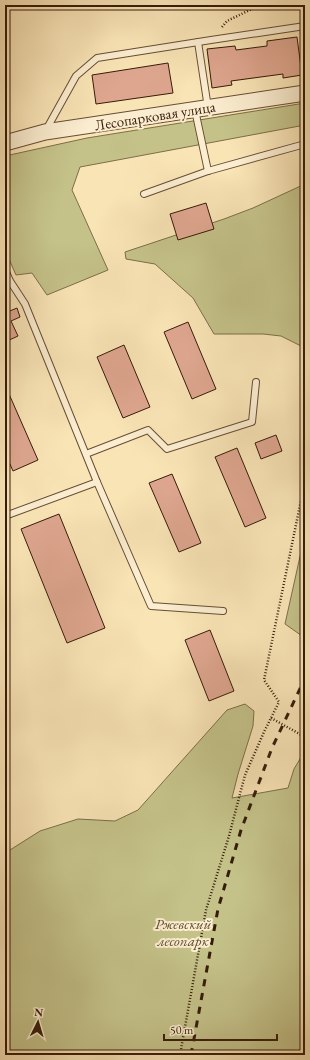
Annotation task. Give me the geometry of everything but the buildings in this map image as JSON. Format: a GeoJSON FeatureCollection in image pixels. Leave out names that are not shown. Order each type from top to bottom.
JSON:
{"type":"FeatureCollection","features":[{"type":"Feature","properties":{"kind":"street","name":"Лесопарковая улица"},"geometry":{"type":"LineString","coordinates":[[5,143],[45,132],[305,93]]}},
{"type":"Feature","properties":{"kind":"lane"},"geometry":{"type":"LineString","coordinates":[[45,132],[76,76],[97,58],[305,26]]}},
{"type":"Feature","properties":{"kind":"lane"},"geometry":{"type":"LineString","coordinates":[[198,42],[201,109],[208,172]]}},
{"type":"Feature","properties":{"kind":"lane"},"geometry":{"type":"LineString","coordinates":[[144,194],[208,172],[305,144]]}},
{"type":"Feature","properties":{"kind":"lane"},"geometry":{"type":"LineString","coordinates":[[5,270],[10,281],[25,304],[97,482],[151,606],[223,611]]}},
{"type":"Feature","properties":{"kind":"lane"},"geometry":{"type":"LineString","coordinates":[[86,454],[148,430],[167,450],[252,422],[256,382]]}},
{"type":"Feature","properties":{"kind":"lane"},"geometry":{"type":"LineString","coordinates":[[5,516],[97,482]]}},
{"type":"Feature","properties":{"kind":"path"},"geometry":{"type":"LineString","coordinates":[[211,40],[228,21],[260,5]]}},
{"type":"Feature","properties":{"kind":"path"},"geometry":{"type":"LineString","coordinates":[[180,1055],[206,910],[229,836],[245,775],[279,702],[264,680],[305,481]]}},
{"type":"Feature","properties":{"kind":"path"},"geometry":{"type":"LineString","coordinates":[[271,718],[305,737]]}},
{"type":"Feature","properties":{"kind":"green space"},"geometry":{"type":"Polygon","coordinates":[[[305,103],[305,125],[80,167],[72,190],[108,270],[47,295],[32,273],[16,275],[5,250],[5,156],[87,138],[305,103]]]}},
{"type":"Feature","properties":{"kind":"green space"},"geometry":{"type":"Polygon","coordinates":[[[305,184],[305,348],[281,336],[263,334],[214,334],[193,298],[155,264],[126,259],[125,252],[224,219],[253,208],[305,184]]]}},
{"type":"Feature","properties":{"kind":"green space"},"geometry":{"type":"Polygon","coordinates":[[[305,534],[305,638],[285,624],[305,534]]]}},
{"type":"Feature","properties":{"kind":"green space","name":"Ржевский лесопарк"},"geometry":{"type":"Polygon","coordinates":[[[245,704],[254,711],[253,726],[232,798],[288,788],[294,769],[305,753],[305,1055],[5,1055],[5,848],[10,850],[40,831],[78,819],[115,821],[138,810],[227,710],[245,704]]]}},
{"type":"Feature","properties":{"kind":"railway"},"geometry":{"type":"LineString","coordinates":[[191,1055],[218,909],[241,830],[272,748],[305,678]]}}]}
